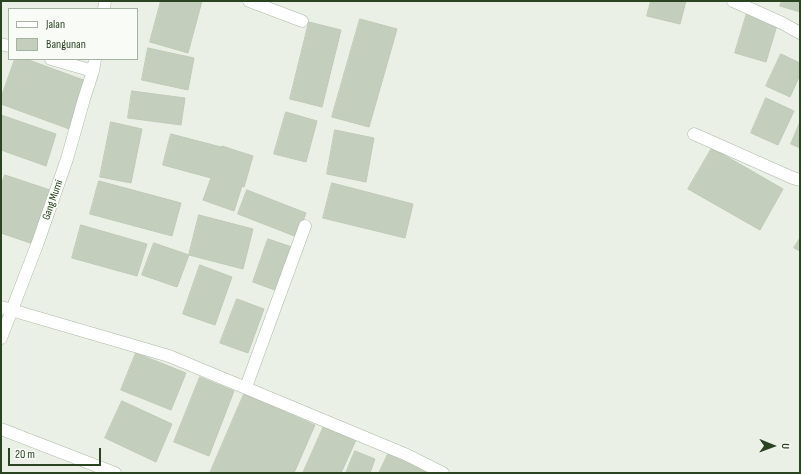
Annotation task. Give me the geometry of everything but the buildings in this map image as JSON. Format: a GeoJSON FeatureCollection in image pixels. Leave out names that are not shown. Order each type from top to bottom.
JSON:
{"type":"FeatureCollection","features":[{"type":"Feature","properties":{"kind":"street"},"geometry":{"type":"LineString","coordinates":[[249,1],[302,21]]}},
{"type":"Feature","properties":{"kind":"street"},"geometry":{"type":"LineString","coordinates":[[733,1],[782,23],[800,33]]}},
{"type":"Feature","properties":{"kind":"street"},"geometry":{"type":"LineString","coordinates":[[55,60],[93,71]]}},
{"type":"Feature","properties":{"kind":"street","name":"Gang Murni"},"geometry":{"type":"LineString","coordinates":[[1,338],[6,309],[38,245],[67,159],[93,71],[95,60]]}},
{"type":"Feature","properties":{"kind":"street"},"geometry":{"type":"LineString","coordinates":[[694,134],[800,180]]}},
{"type":"Feature","properties":{"kind":"street"},"geometry":{"type":"LineString","coordinates":[[246,387],[305,226]]}},
{"type":"Feature","properties":{"kind":"street"},"geometry":{"type":"LineString","coordinates":[[6,309],[118,340],[169,356],[407,454],[443,473]]}},
{"type":"Feature","properties":{"kind":"street"},"geometry":{"type":"LineString","coordinates":[[1,429],[115,473]]}}]}
